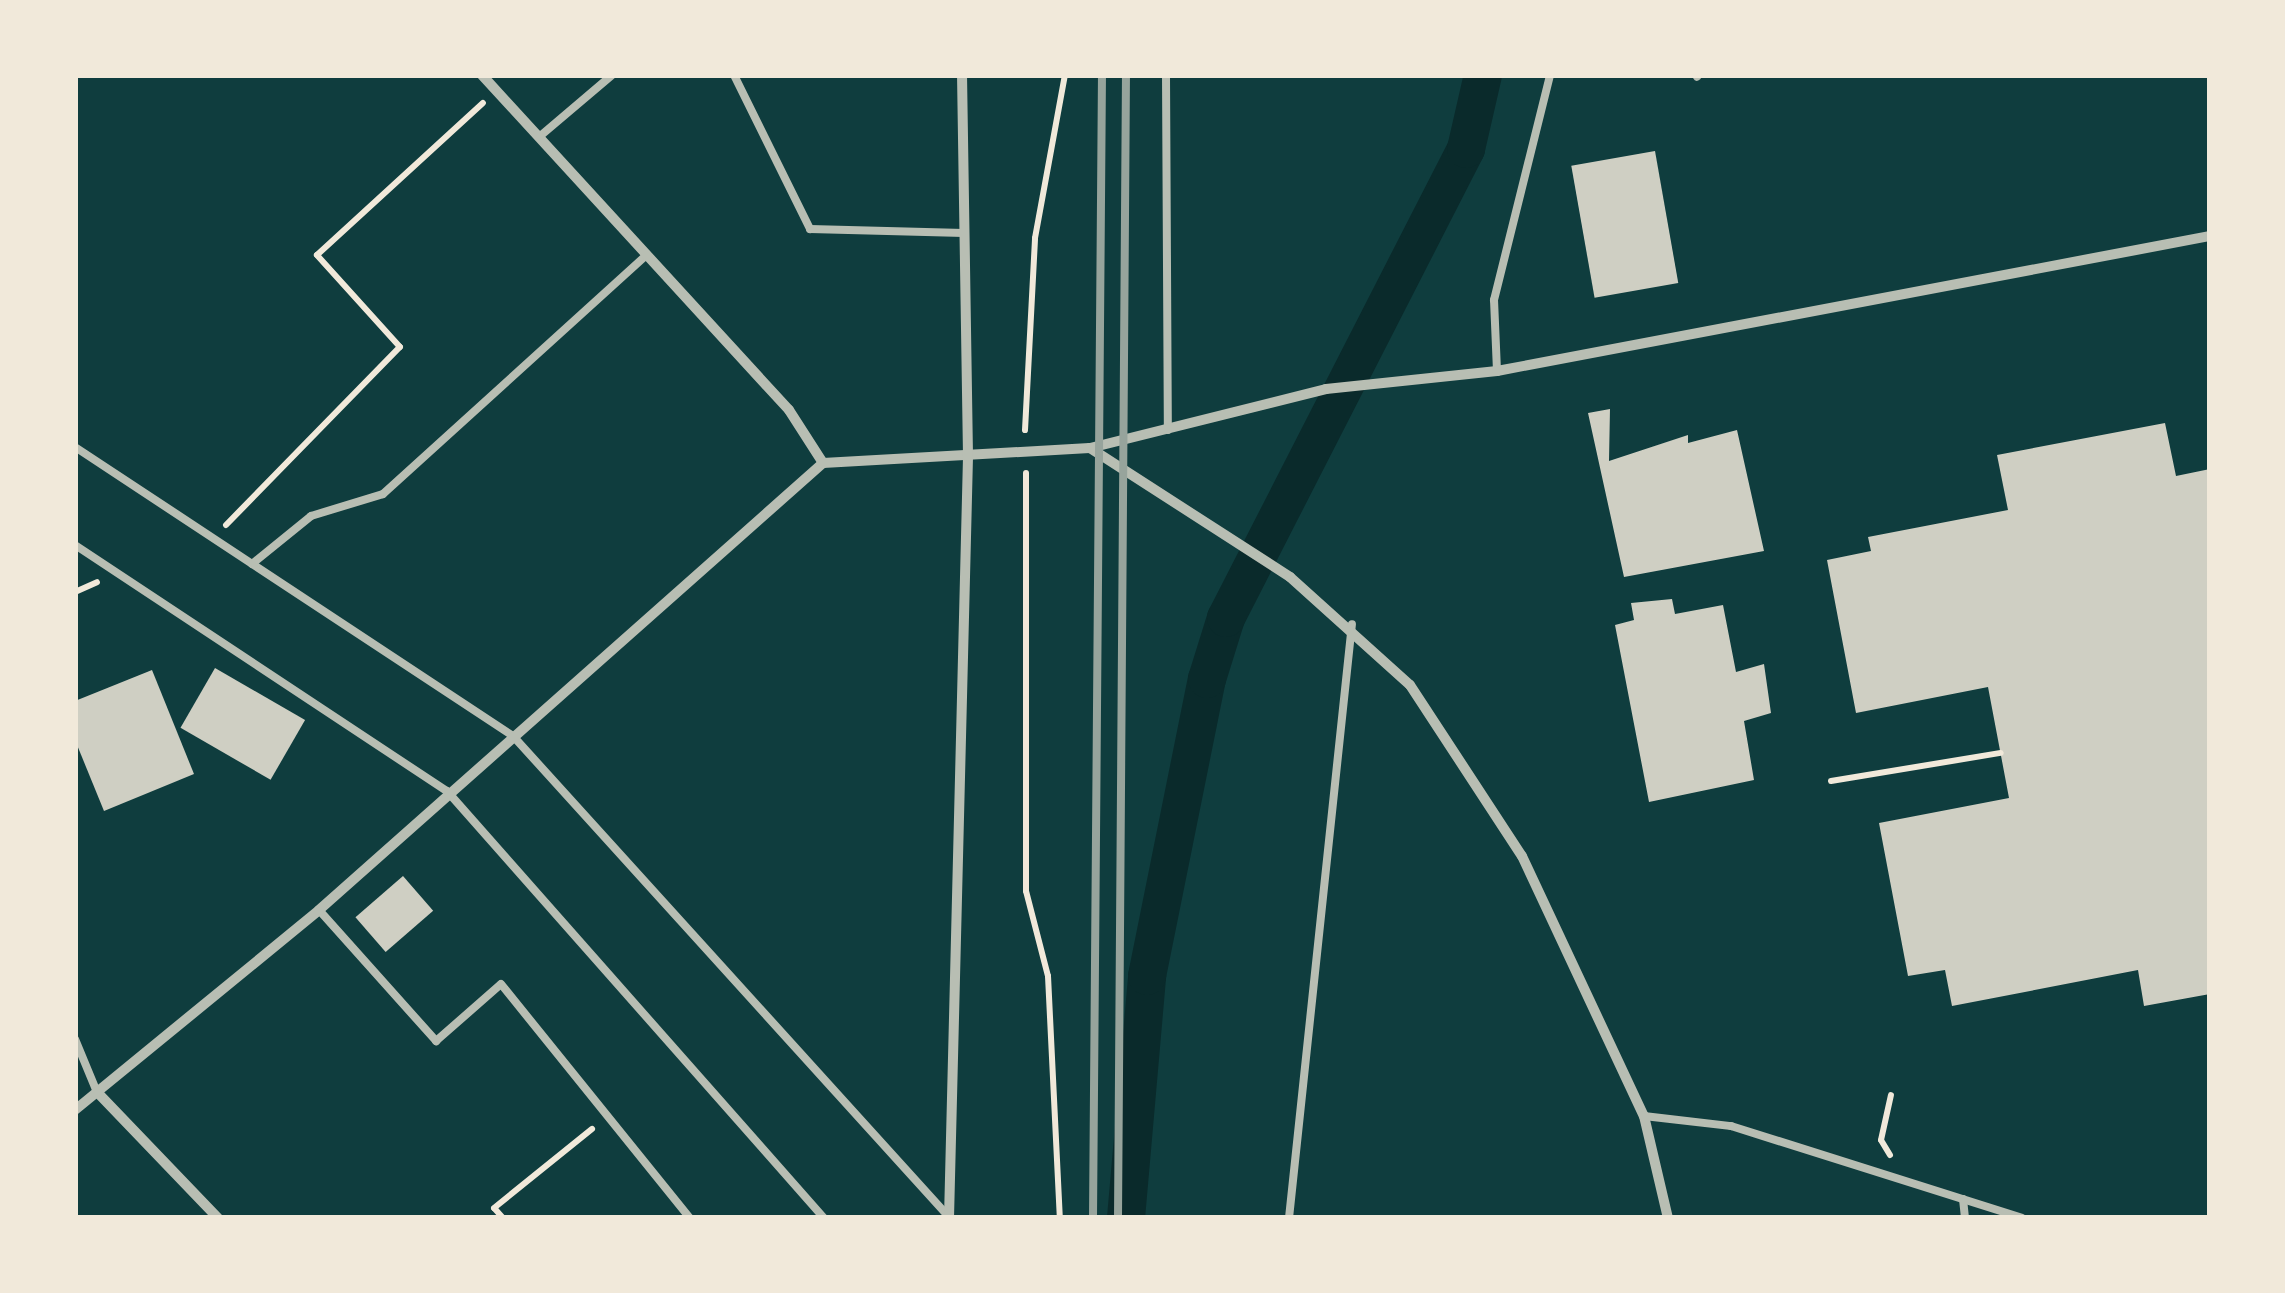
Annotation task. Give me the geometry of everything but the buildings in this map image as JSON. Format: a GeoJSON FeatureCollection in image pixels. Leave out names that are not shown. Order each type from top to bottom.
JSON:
{"type":"FeatureCollection","features":[{"type":"Feature","properties":{"kind":"street"},"geometry":{"type":"LineString","coordinates":[[482,75],[789,410],[823,464]]}},
{"type":"Feature","properties":{"kind":"street"},"geometry":{"type":"LineString","coordinates":[[949,1218],[968,456],[962,75]]}},
{"type":"Feature","properties":{"kind":"street"},"geometry":{"type":"LineString","coordinates":[[75,1110],[319,910],[447,791],[823,464],[1090,448],[1326,388],[1387,378],[1497,370],[2210,236]]}},
{"type":"Feature","properties":{"kind":"street"},"geometry":{"type":"LineString","coordinates":[[1090,448],[1290,577],[1352,624],[1410,685],[1522,856],[1644,1116],[1668,1218]]}},
{"type":"Feature","properties":{"kind":"street"},"geometry":{"type":"LineString","coordinates":[[97,1092],[218,1218]]}},
{"type":"Feature","properties":{"kind":"lane"},"geometry":{"type":"LineString","coordinates":[[539,137],[612,75]]}},
{"type":"Feature","properties":{"kind":"lane"},"geometry":{"type":"LineString","coordinates":[[734,75],[810,229],[964,233]]}},
{"type":"Feature","properties":{"kind":"lane"},"geometry":{"type":"LineString","coordinates":[[1166,75],[1168,430]]}},
{"type":"Feature","properties":{"kind":"lane"},"geometry":{"type":"LineString","coordinates":[[1497,370],[1494,300],[1550,75]]}},
{"type":"Feature","properties":{"kind":"lane"},"geometry":{"type":"LineString","coordinates":[[252,564],[311,516],[383,494],[647,255]]}},
{"type":"Feature","properties":{"kind":"lane"},"geometry":{"type":"LineString","coordinates":[[75,448],[513,736],[949,1218]]}},
{"type":"Feature","properties":{"kind":"lane"},"geometry":{"type":"LineString","coordinates":[[75,545],[447,791],[824,1218]]}},
{"type":"Feature","properties":{"kind":"lane"},"geometry":{"type":"LineString","coordinates":[[1290,1218],[1352,624]]}},
{"type":"Feature","properties":{"kind":"lane"},"geometry":{"type":"LineString","coordinates":[[319,910],[436,1041],[502,984],[690,1218]]}},
{"type":"Feature","properties":{"kind":"lane"},"geometry":{"type":"LineString","coordinates":[[75,1039],[97,1092]]}},
{"type":"Feature","properties":{"kind":"lane"},"geometry":{"type":"LineString","coordinates":[[1644,1116],[1731,1126],[2022,1218]]}},
{"type":"Feature","properties":{"kind":"lane"},"geometry":{"type":"LineString","coordinates":[[1963,1199],[1965,1218]]}},
{"type":"Feature","properties":{"kind":"path"},"geometry":{"type":"LineString","coordinates":[[1060,1218],[1048,976],[1026,891],[1025,451],[1035,238],[1065,75]]}},
{"type":"Feature","properties":{"kind":"path"},"geometry":{"type":"LineString","coordinates":[[213,538],[400,347],[317,255],[491,95]]}},
{"type":"Feature","properties":{"kind":"path"},"geometry":{"type":"LineString","coordinates":[[1831,781],[2001,753]]}},
{"type":"Feature","properties":{"kind":"path"},"geometry":{"type":"LineString","coordinates":[[1891,1095],[1881,1140],[1906,1181]]}},
{"type":"Feature","properties":{"kind":"path"},"geometry":{"type":"LineString","coordinates":[[502,1218],[494,1208],[608,1116]]}},
{"type":"Feature","properties":{"kind":"waterway"},"geometry":{"type":"LineString","coordinates":[[1126,1218],[1147,976],[1207,679],[1226,618],[1466,149],[1483,75]]}},
{"type":"Feature","properties":{"kind":"railway"},"geometry":{"type":"LineString","coordinates":[[1093,1218],[1102,75]]}},
{"type":"Feature","properties":{"kind":"railway"},"geometry":{"type":"LineString","coordinates":[[1118,1218],[1126,75]]}}]}
